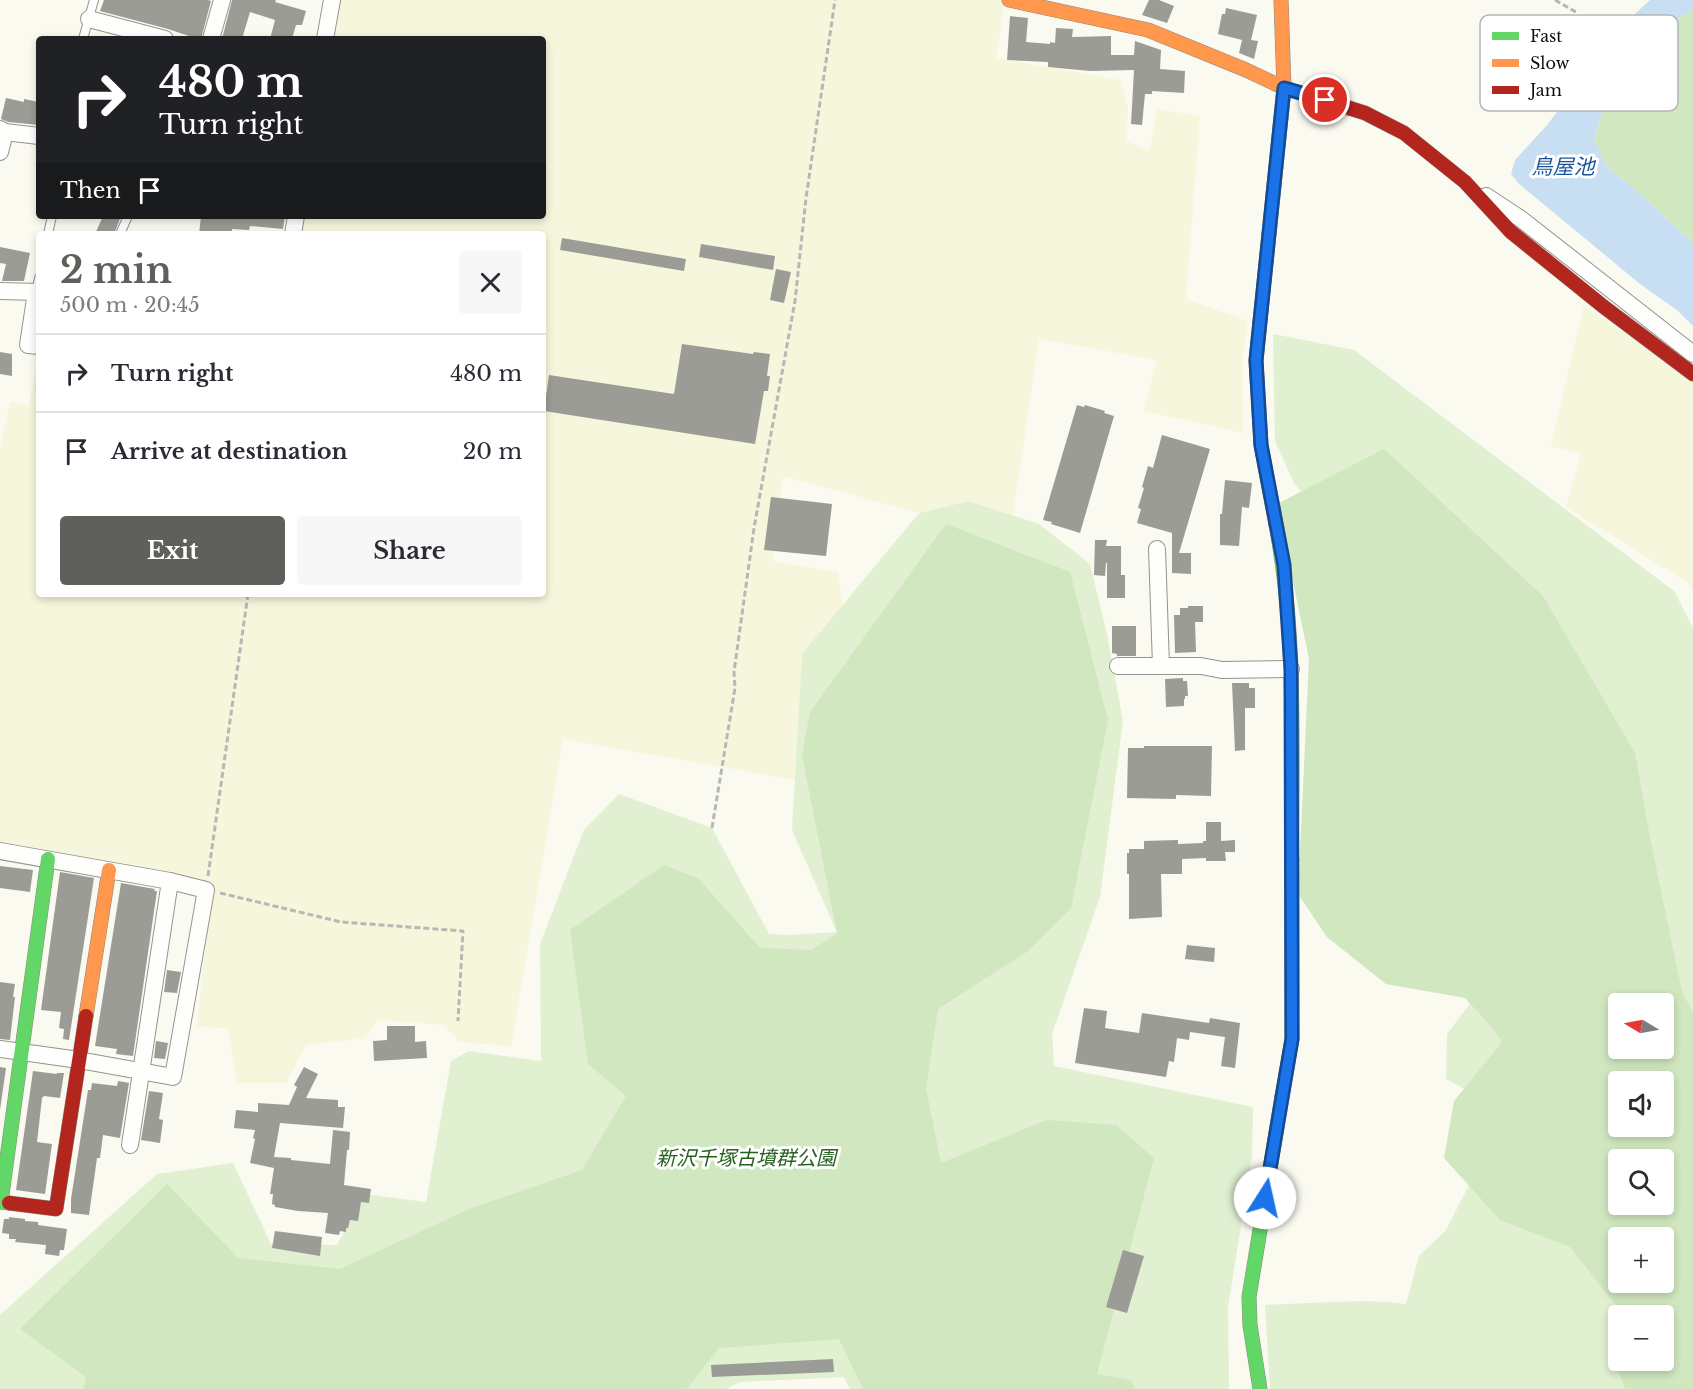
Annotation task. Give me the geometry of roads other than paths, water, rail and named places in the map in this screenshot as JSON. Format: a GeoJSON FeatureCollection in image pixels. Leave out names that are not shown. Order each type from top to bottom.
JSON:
{"type":"FeatureCollection","features":[{"type":"Feature","properties":{"kind":"street"},"geometry":{"type":"LineString","coordinates":[[212,36],[222,0]]}},
{"type":"Feature","properties":{"kind":"street"},"geometry":{"type":"LineString","coordinates":[[327,32],[332,0]]}},
{"type":"Feature","properties":{"kind":"street"},"geometry":{"type":"LineString","coordinates":[[1010,0],[1149,30],[1284,88],[1365,113],[1404,133],[1465,182],[1521,219],[1693,354]]}},
{"type":"Feature","properties":{"kind":"street"},"geometry":{"type":"LineString","coordinates":[[1260,1389],[1250,1325],[1249,1297],[1292,1039],[1291,669],[1284,565],[1261,445],[1256,360],[1284,88],[1281,0]]}},
{"type":"Feature","properties":{"kind":"street"},"geometry":{"type":"LineString","coordinates":[[89,19],[123,34],[140,36]]}},
{"type":"Feature","properties":{"kind":"street"},"geometry":{"type":"LineString","coordinates":[[0,152],[2,131],[36,136]]}},
{"type":"Feature","properties":{"kind":"street"},"geometry":{"type":"LineString","coordinates":[[1465,182],[1511,232],[1604,307],[1693,374]]}},
{"type":"Feature","properties":{"kind":"street"},"geometry":{"type":"LineString","coordinates":[[0,291],[36,287]]}},
{"type":"Feature","properties":{"kind":"street"},"geometry":{"type":"LineString","coordinates":[[36,299],[28,345],[36,346]]}},
{"type":"Feature","properties":{"kind":"street"},"geometry":{"type":"LineString","coordinates":[[1157,549],[1161,666]]}},
{"type":"Feature","properties":{"kind":"street"},"geometry":{"type":"LineString","coordinates":[[1118,666],[1201,666],[1222,670],[1291,669]]}},
{"type":"Feature","properties":{"kind":"street"},"geometry":{"type":"LineString","coordinates":[[0,851],[170,881],[206,890],[173,1077],[0,1049]]}},
{"type":"Feature","properties":{"kind":"street"},"geometry":{"type":"LineString","coordinates":[[48,859],[1,1202],[56,1209],[109,870]]}},
{"type":"Feature","properties":{"kind":"street"},"geometry":{"type":"LineString","coordinates":[[130,1145],[170,881]]}},
{"type":"Feature","properties":{"kind":"lane"},"geometry":{"type":"LineString","coordinates":[[84,36],[94,0]]}},
{"type":"Feature","properties":{"kind":"water","name":"鳥屋池"},"geometry":{"type":"Polygon","coordinates":[[[1650,0],[1693,0],[1693,9],[1678,21],[1678,15],[1634,15],[1650,0]]]}},
{"type":"Feature","properties":{"kind":"water","name":"鳥屋池"},"geometry":{"type":"Polygon","coordinates":[[[1558,111],[1603,111],[1594,138],[1607,167],[1693,243],[1693,326],[1678,311],[1640,284],[1518,183],[1511,174],[1515,160],[1558,111]]]}},
{"type":"Feature","properties":{"kind":"park label","name":"新沢千塚古墳群公園"},"geometry":{"type":"Point","coordinates":[746,1158]}}]}
